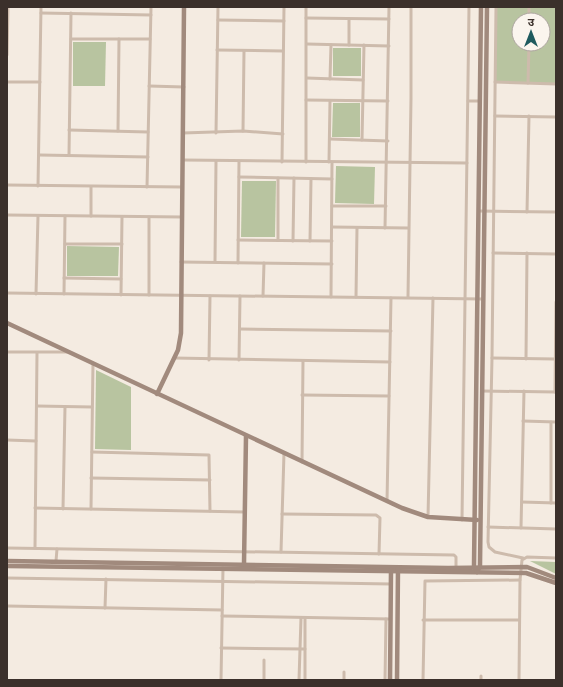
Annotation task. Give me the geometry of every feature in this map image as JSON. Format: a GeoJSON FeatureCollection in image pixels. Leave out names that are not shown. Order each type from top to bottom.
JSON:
{"type":"FeatureCollection","features":[{"type":"Feature","properties":{"kind":"street"},"geometry":{"type":"LineString","coordinates":[[7,55],[8,7]]}},
{"type":"Feature","properties":{"kind":"street"},"geometry":{"type":"LineString","coordinates":[[38,186],[40,155],[41,7]]}},
{"type":"Feature","properties":{"kind":"street"},"geometry":{"type":"LineString","coordinates":[[147,187],[151,7]]}},
{"type":"Feature","properties":{"kind":"street"},"geometry":{"type":"LineString","coordinates":[[157,394],[180,342],[184,7]]}},
{"type":"Feature","properties":{"kind":"street"},"geometry":{"type":"LineString","coordinates":[[216,133],[218,7]]}},
{"type":"Feature","properties":{"kind":"street"},"geometry":{"type":"LineString","coordinates":[[282,162],[284,7]]}},
{"type":"Feature","properties":{"kind":"street"},"geometry":{"type":"LineString","coordinates":[[306,7],[306,162]]}},
{"type":"Feature","properties":{"kind":"street"},"geometry":{"type":"LineString","coordinates":[[385,228],[386,163],[388,141],[389,7]]}},
{"type":"Feature","properties":{"kind":"street"},"geometry":{"type":"LineString","coordinates":[[408,297],[410,7]]}},
{"type":"Feature","properties":{"kind":"street"},"geometry":{"type":"LineString","coordinates":[[462,520],[469,7]]}},
{"type":"Feature","properties":{"kind":"street"},"geometry":{"type":"LineString","coordinates":[[481,7],[482,211]]}},
{"type":"Feature","properties":{"kind":"street"},"geometry":{"type":"LineString","coordinates":[[477,572],[480,566],[481,520],[480,391],[482,211],[487,7]]}},
{"type":"Feature","properties":{"kind":"street"},"geometry":{"type":"LineString","coordinates":[[496,7],[492,358],[488,542],[491,550],[504,555],[523,558],[556,558]]}},
{"type":"Feature","properties":{"kind":"street"},"geometry":{"type":"LineString","coordinates":[[41,13],[151,15]]}},
{"type":"Feature","properties":{"kind":"street"},"geometry":{"type":"LineString","coordinates":[[69,155],[71,13]]}},
{"type":"Feature","properties":{"kind":"street"},"geometry":{"type":"LineString","coordinates":[[306,18],[389,19]]}},
{"type":"Feature","properties":{"kind":"street"},"geometry":{"type":"LineString","coordinates":[[349,19],[349,45]]}},
{"type":"Feature","properties":{"kind":"street"},"geometry":{"type":"LineString","coordinates":[[218,20],[284,21]]}},
{"type":"Feature","properties":{"kind":"street"},"geometry":{"type":"LineString","coordinates":[[71,39],[150,39]]}},
{"type":"Feature","properties":{"kind":"street"},"geometry":{"type":"LineString","coordinates":[[118,131],[119,39]]}},
{"type":"Feature","properties":{"kind":"street"},"geometry":{"type":"LineString","coordinates":[[307,44],[389,46]]}},
{"type":"Feature","properties":{"kind":"street"},"geometry":{"type":"LineString","coordinates":[[330,78],[331,45]]}},
{"type":"Feature","properties":{"kind":"street"},"geometry":{"type":"LineString","coordinates":[[362,140],[364,45]]}},
{"type":"Feature","properties":{"kind":"street"},"geometry":{"type":"LineString","coordinates":[[217,50],[283,50]]}},
{"type":"Feature","properties":{"kind":"street"},"geometry":{"type":"LineString","coordinates":[[243,131],[244,51]]}},
{"type":"Feature","properties":{"kind":"street"},"geometry":{"type":"LineString","coordinates":[[528,83],[529,52]]}},
{"type":"Feature","properties":{"kind":"street"},"geometry":{"type":"LineString","coordinates":[[307,78],[364,80]]}},
{"type":"Feature","properties":{"kind":"street"},"geometry":{"type":"LineString","coordinates":[[7,82],[40,82]]}},
{"type":"Feature","properties":{"kind":"street"},"geometry":{"type":"LineString","coordinates":[[495,82],[556,84]]}},
{"type":"Feature","properties":{"kind":"street"},"geometry":{"type":"LineString","coordinates":[[149,86],[184,87]]}},
{"type":"Feature","properties":{"kind":"street"},"geometry":{"type":"LineString","coordinates":[[306,100],[388,102]]}},
{"type":"Feature","properties":{"kind":"street"},"geometry":{"type":"LineString","coordinates":[[330,101],[332,179],[331,297]]}},
{"type":"Feature","properties":{"kind":"street"},"geometry":{"type":"LineString","coordinates":[[468,102],[481,101]]}},
{"type":"Feature","properties":{"kind":"street"},"geometry":{"type":"LineString","coordinates":[[495,116],[556,117]]}},
{"type":"Feature","properties":{"kind":"street"},"geometry":{"type":"LineString","coordinates":[[527,212],[529,116]]}},
{"type":"Feature","properties":{"kind":"street"},"geometry":{"type":"LineString","coordinates":[[69,130],[148,132]]}},
{"type":"Feature","properties":{"kind":"street"},"geometry":{"type":"LineString","coordinates":[[183,133],[243,131],[283,134]]}},
{"type":"Feature","properties":{"kind":"street"},"geometry":{"type":"LineString","coordinates":[[330,139],[388,141]]}},
{"type":"Feature","properties":{"kind":"street"},"geometry":{"type":"LineString","coordinates":[[40,155],[148,157]]}},
{"type":"Feature","properties":{"kind":"street"},"geometry":{"type":"LineString","coordinates":[[183,160],[467,163]]}},
{"type":"Feature","properties":{"kind":"street"},"geometry":{"type":"LineString","coordinates":[[215,262],[216,161]]}},
{"type":"Feature","properties":{"kind":"street"},"geometry":{"type":"LineString","coordinates":[[238,263],[239,161]]}},
{"type":"Feature","properties":{"kind":"street"},"geometry":{"type":"LineString","coordinates":[[239,178],[332,179]]}},
{"type":"Feature","properties":{"kind":"street"},"geometry":{"type":"LineString","coordinates":[[278,178],[278,240]]}},
{"type":"Feature","properties":{"kind":"street"},"geometry":{"type":"LineString","coordinates":[[294,178],[294,241]]}},
{"type":"Feature","properties":{"kind":"street"},"geometry":{"type":"LineString","coordinates":[[310,241],[311,179]]}},
{"type":"Feature","properties":{"kind":"street"},"geometry":{"type":"LineString","coordinates":[[7,186],[182,187]]}},
{"type":"Feature","properties":{"kind":"street"},"geometry":{"type":"LineString","coordinates":[[90,216],[91,186]]}},
{"type":"Feature","properties":{"kind":"street"},"geometry":{"type":"LineString","coordinates":[[332,206],[386,206]]}},
{"type":"Feature","properties":{"kind":"street"},"geometry":{"type":"LineString","coordinates":[[482,211],[556,212]]}},
{"type":"Feature","properties":{"kind":"street"},"geometry":{"type":"LineString","coordinates":[[7,215],[182,217]]}},
{"type":"Feature","properties":{"kind":"street"},"geometry":{"type":"LineString","coordinates":[[36,294],[38,216]]}},
{"type":"Feature","properties":{"kind":"street"},"geometry":{"type":"LineString","coordinates":[[64,294],[65,216]]}},
{"type":"Feature","properties":{"kind":"street"},"geometry":{"type":"LineString","coordinates":[[121,295],[122,217]]}},
{"type":"Feature","properties":{"kind":"street"},"geometry":{"type":"LineString","coordinates":[[149,217],[149,295]]}},
{"type":"Feature","properties":{"kind":"street"},"geometry":{"type":"LineString","coordinates":[[332,227],[408,228]]}},
{"type":"Feature","properties":{"kind":"street"},"geometry":{"type":"LineString","coordinates":[[356,297],[357,228]]}},
{"type":"Feature","properties":{"kind":"street"},"geometry":{"type":"LineString","coordinates":[[238,240],[332,241]]}},
{"type":"Feature","properties":{"kind":"street"},"geometry":{"type":"LineString","coordinates":[[65,244],[122,244]]}},
{"type":"Feature","properties":{"kind":"street"},"geometry":{"type":"LineString","coordinates":[[493,253],[556,254]]}},
{"type":"Feature","properties":{"kind":"street"},"geometry":{"type":"LineString","coordinates":[[526,358],[527,253]]}},
{"type":"Feature","properties":{"kind":"street"},"geometry":{"type":"LineString","coordinates":[[181,262],[332,264]]}},
{"type":"Feature","properties":{"kind":"street"},"geometry":{"type":"LineString","coordinates":[[263,296],[264,263]]}},
{"type":"Feature","properties":{"kind":"street"},"geometry":{"type":"LineString","coordinates":[[64,278],[121,279]]}},
{"type":"Feature","properties":{"kind":"street"},"geometry":{"type":"LineString","coordinates":[[7,293],[481,299]]}},
{"type":"Feature","properties":{"kind":"street"},"geometry":{"type":"LineString","coordinates":[[209,360],[210,296]]}},
{"type":"Feature","properties":{"kind":"street"},"geometry":{"type":"LineString","coordinates":[[239,360],[240,296]]}},
{"type":"Feature","properties":{"kind":"street"},"geometry":{"type":"LineString","coordinates":[[387,501],[391,298]]}},
{"type":"Feature","properties":{"kind":"street"},"geometry":{"type":"LineString","coordinates":[[428,518],[433,298]]}},
{"type":"Feature","properties":{"kind":"street"},"geometry":{"type":"LineString","coordinates":[[480,391],[556,392],[556,302]]}},
{"type":"Feature","properties":{"kind":"street"},"geometry":{"type":"LineString","coordinates":[[7,323],[387,501],[428,518],[481,520]]}},
{"type":"Feature","properties":{"kind":"street"},"geometry":{"type":"LineString","coordinates":[[240,329],[391,330]]}},
{"type":"Feature","properties":{"kind":"street"},"geometry":{"type":"LineString","coordinates":[[7,352],[69,352]]}},
{"type":"Feature","properties":{"kind":"street"},"geometry":{"type":"LineString","coordinates":[[35,548],[38,353]]}},
{"type":"Feature","properties":{"kind":"street"},"geometry":{"type":"LineString","coordinates":[[174,358],[209,360],[390,362]]}},
{"type":"Feature","properties":{"kind":"street"},"geometry":{"type":"LineString","coordinates":[[492,358],[555,359]]}},
{"type":"Feature","properties":{"kind":"street"},"geometry":{"type":"LineString","coordinates":[[302,462],[303,361]]}},
{"type":"Feature","properties":{"kind":"street"},"geometry":{"type":"LineString","coordinates":[[91,509],[93,363]]}},
{"type":"Feature","properties":{"kind":"street"},"geometry":{"type":"LineString","coordinates":[[477,572],[474,566],[480,391]]}},
{"type":"Feature","properties":{"kind":"street"},"geometry":{"type":"LineString","coordinates":[[521,528],[524,391]]}},
{"type":"Feature","properties":{"kind":"street"},"geometry":{"type":"LineString","coordinates":[[302,395],[390,396]]}},
{"type":"Feature","properties":{"kind":"street"},"geometry":{"type":"LineString","coordinates":[[37,406],[92,407]]}},
{"type":"Feature","properties":{"kind":"street"},"geometry":{"type":"LineString","coordinates":[[63,509],[65,406]]}},
{"type":"Feature","properties":{"kind":"street"},"geometry":{"type":"LineString","coordinates":[[523,421],[556,422]]}},
{"type":"Feature","properties":{"kind":"street"},"geometry":{"type":"LineString","coordinates":[[551,422],[551,503]]}},
{"type":"Feature","properties":{"kind":"street"},"geometry":{"type":"LineString","coordinates":[[244,564],[246,436]]}},
{"type":"Feature","properties":{"kind":"street"},"geometry":{"type":"LineString","coordinates":[[7,440],[36,441]]}},
{"type":"Feature","properties":{"kind":"street"},"geometry":{"type":"LineString","coordinates":[[551,447],[556,448]]}},
{"type":"Feature","properties":{"kind":"street"},"geometry":{"type":"LineString","coordinates":[[92,452],[206,453],[211,458],[210,511]]}},
{"type":"Feature","properties":{"kind":"street"},"geometry":{"type":"LineString","coordinates":[[281,552],[284,453]]}},
{"type":"Feature","properties":{"kind":"street"},"geometry":{"type":"LineString","coordinates":[[91,478],[210,480]]}},
{"type":"Feature","properties":{"kind":"street"},"geometry":{"type":"LineString","coordinates":[[522,502],[556,503]]}},
{"type":"Feature","properties":{"kind":"street"},"geometry":{"type":"LineString","coordinates":[[35,508],[245,512]]}},
{"type":"Feature","properties":{"kind":"street"},"geometry":{"type":"LineString","coordinates":[[282,514],[376,515],[380,518],[379,554]]}},
{"type":"Feature","properties":{"kind":"street"},"geometry":{"type":"LineString","coordinates":[[488,527],[556,529]]}},
{"type":"Feature","properties":{"kind":"street"},"geometry":{"type":"LineString","coordinates":[[7,548],[454,555],[456,557],[456,567]]}},
{"type":"Feature","properties":{"kind":"street"},"geometry":{"type":"LineString","coordinates":[[56,561],[57,549]]}},
{"type":"Feature","properties":{"kind":"street"},"geometry":{"type":"LineString","coordinates":[[519,680],[520,580],[523,558]]}},
{"type":"Feature","properties":{"kind":"street"},"geometry":{"type":"LineString","coordinates":[[7,561],[391,569],[480,566],[521,570],[533,573],[556,583]]}},
{"type":"Feature","properties":{"kind":"street"},"geometry":{"type":"LineString","coordinates":[[7,566],[223,566],[244,564],[391,569]]}},
{"type":"Feature","properties":{"kind":"street"},"geometry":{"type":"LineString","coordinates":[[221,680],[223,566]]}},
{"type":"Feature","properties":{"kind":"street"},"geometry":{"type":"LineString","coordinates":[[398,569],[477,572],[534,568],[556,578]]}},
{"type":"Feature","properties":{"kind":"street"},"geometry":{"type":"LineString","coordinates":[[390,680],[388,668],[388,619],[391,569]]}},
{"type":"Feature","properties":{"kind":"street"},"geometry":{"type":"LineString","coordinates":[[397,680],[398,569]]}},
{"type":"Feature","properties":{"kind":"street"},"geometry":{"type":"LineString","coordinates":[[7,578],[391,584]]}},
{"type":"Feature","properties":{"kind":"street"},"geometry":{"type":"LineString","coordinates":[[105,608],[106,579]]}},
{"type":"Feature","properties":{"kind":"street"},"geometry":{"type":"LineString","coordinates":[[423,680],[424,583],[426,580],[520,580]]}},
{"type":"Feature","properties":{"kind":"street"},"geometry":{"type":"LineString","coordinates":[[7,606],[222,610]]}},
{"type":"Feature","properties":{"kind":"street"},"geometry":{"type":"LineString","coordinates":[[222,616],[388,619]]}},
{"type":"Feature","properties":{"kind":"street"},"geometry":{"type":"LineString","coordinates":[[299,680],[301,618]]}},
{"type":"Feature","properties":{"kind":"street"},"geometry":{"type":"LineString","coordinates":[[304,680],[305,618]]}},
{"type":"Feature","properties":{"kind":"street"},"geometry":{"type":"LineString","coordinates":[[424,620],[519,620]]}},
{"type":"Feature","properties":{"kind":"street"},"geometry":{"type":"LineString","coordinates":[[221,648],[305,649]]}},
{"type":"Feature","properties":{"kind":"street"},"geometry":{"type":"LineString","coordinates":[[264,660],[264,680]]}},
{"type":"Feature","properties":{"kind":"street"},"geometry":{"type":"LineString","coordinates":[[388,668],[397,668]]}},
{"type":"Feature","properties":{"kind":"street"},"geometry":{"type":"LineString","coordinates":[[385,680],[388,668]]}},
{"type":"Feature","properties":{"kind":"street"},"geometry":{"type":"LineString","coordinates":[[344,672],[344,680]]}},
{"type":"Feature","properties":{"kind":"green space"},"geometry":{"type":"Polygon","coordinates":[[[496,7],[556,7],[556,84],[495,82],[496,7]]]}},
{"type":"Feature","properties":{"kind":"green space"},"geometry":{"type":"Polygon","coordinates":[[[73,42],[106,42],[105,86],[73,86],[73,42]]]}},
{"type":"Feature","properties":{"kind":"green space"},"geometry":{"type":"Polygon","coordinates":[[[333,48],[361,48],[361,76],[333,76],[333,48]]]}},
{"type":"Feature","properties":{"kind":"green space"},"geometry":{"type":"Polygon","coordinates":[[[333,103],[360,103],[360,137],[332,137],[333,103]]]}},
{"type":"Feature","properties":{"kind":"green space"},"geometry":{"type":"Polygon","coordinates":[[[336,166],[375,167],[374,204],[335,203],[336,166]]]}},
{"type":"Feature","properties":{"kind":"green space"},"geometry":{"type":"Polygon","coordinates":[[[242,181],[276,181],[275,237],[241,237],[242,181]]]}},
{"type":"Feature","properties":{"kind":"green space"},"geometry":{"type":"Polygon","coordinates":[[[67,246],[119,247],[118,276],[67,276],[67,246]]]}},
{"type":"Feature","properties":{"kind":"green space"},"geometry":{"type":"Polygon","coordinates":[[[96,370],[131,387],[131,450],[95,449],[96,370]]]}},
{"type":"Feature","properties":{"kind":"green space"},"geometry":{"type":"Polygon","coordinates":[[[530,561],[556,562],[556,574],[530,561]]]}}]}
